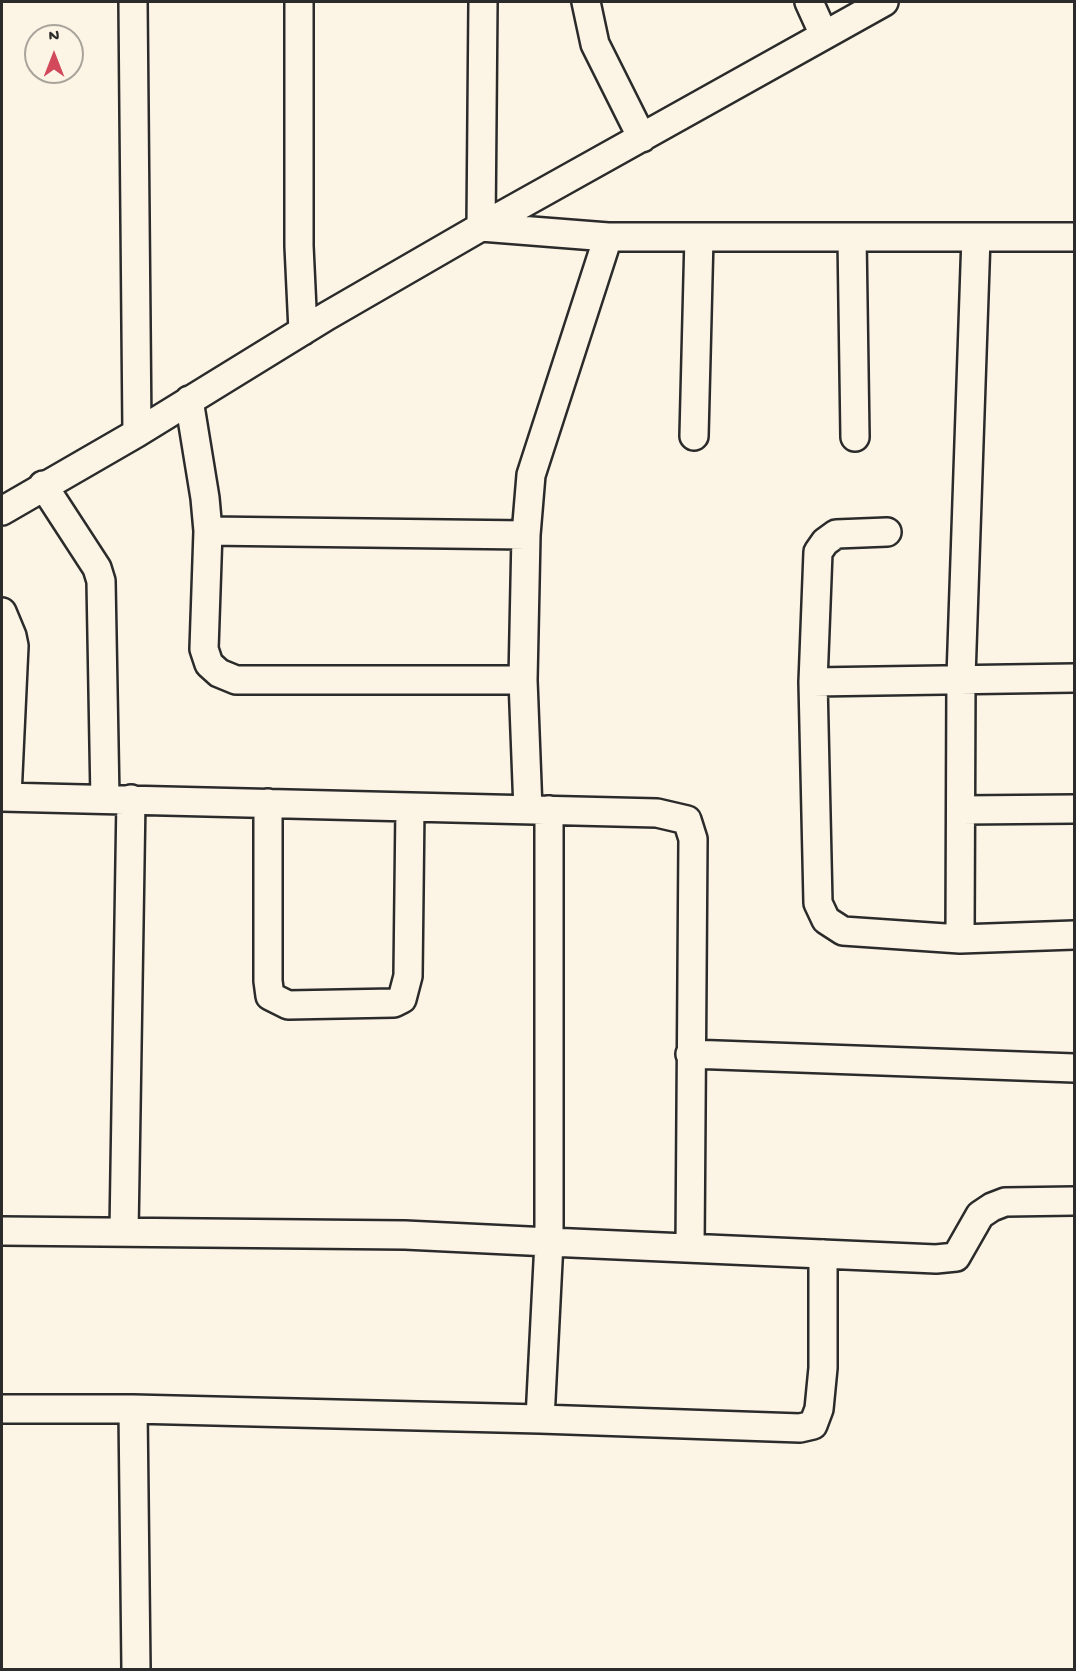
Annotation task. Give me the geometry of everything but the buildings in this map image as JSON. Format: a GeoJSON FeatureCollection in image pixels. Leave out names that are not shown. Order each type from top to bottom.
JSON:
{"type":"FeatureCollection","features":[{"type":"Feature","properties":{"kind":"street"},"geometry":{"type":"LineString","coordinates":[[133,2],[137,433]]}},
{"type":"Feature","properties":{"kind":"street"},"geometry":{"type":"LineString","coordinates":[[298,2],[299,246],[303,331]]}},
{"type":"Feature","properties":{"kind":"street"},"geometry":{"type":"LineString","coordinates":[[481,227],[483,2]]}},
{"type":"Feature","properties":{"kind":"street"},"geometry":{"type":"LineString","coordinates":[[586,2],[595,44],[642,138]]}},
{"type":"Feature","properties":{"kind":"street"},"geometry":{"type":"LineString","coordinates":[[809,2],[824,35]]}},
{"type":"Feature","properties":{"kind":"street"},"geometry":{"type":"LineString","coordinates":[[2,511],[481,227],[884,2]]}},
{"type":"Feature","properties":{"kind":"street"},"geometry":{"type":"LineString","coordinates":[[481,227],[608,237],[1074,237]]}},
{"type":"Feature","properties":{"kind":"street"},"geometry":{"type":"LineString","coordinates":[[540,1419],[549,1242],[539,810],[524,680],[525,536],[531,475],[608,237]]}},
{"type":"Feature","properties":{"kind":"street"},"geometry":{"type":"LineString","coordinates":[[694,436],[699,237]]}},
{"type":"Feature","properties":{"kind":"street"},"geometry":{"type":"LineString","coordinates":[[852,237],[855,437]]}},
{"type":"Feature","properties":{"kind":"street"},"geometry":{"type":"LineString","coordinates":[[960,939],[962,677],[976,237]]}},
{"type":"Feature","properties":{"kind":"street"},"geometry":{"type":"LineString","coordinates":[[189,400],[208,531],[204,649],[209,664],[219,673],[236,680],[524,680]]}},
{"type":"Feature","properties":{"kind":"street"},"geometry":{"type":"LineString","coordinates":[[43,485],[97,568],[101,581],[118,799],[124,1232]]}},
{"type":"Feature","properties":{"kind":"street"},"geometry":{"type":"LineString","coordinates":[[208,531],[525,536]]}},
{"type":"Feature","properties":{"kind":"street"},"geometry":{"type":"LineString","coordinates":[[887,532],[836,534],[825,542],[818,552],[813,682],[818,903],[826,920],[843,930],[960,939],[1074,935]]}},
{"type":"Feature","properties":{"kind":"street"},"geometry":{"type":"LineString","coordinates":[[2,612],[14,646],[4,796],[657,813],[687,820],[693,839],[690,1248]]}},
{"type":"Feature","properties":{"kind":"street"},"geometry":{"type":"LineString","coordinates":[[813,682],[962,677],[1074,678]]}},
{"type":"Feature","properties":{"kind":"street"},"geometry":{"type":"LineString","coordinates":[[268,803],[267,981],[270,996],[288,1005],[394,1003],[402,999],[408,976],[410,807]]}},
{"type":"Feature","properties":{"kind":"street"},"geometry":{"type":"LineString","coordinates":[[962,810],[1074,809]]}},
{"type":"Feature","properties":{"kind":"street"},"geometry":{"type":"LineString","coordinates":[[690,1054],[1074,1068]]}},
{"type":"Feature","properties":{"kind":"street"},"geometry":{"type":"LineString","coordinates":[[2,1231],[405,1234],[936,1259],[956,1257],[980,1215],[992,1207],[1005,1202],[1074,1202]]}},
{"type":"Feature","properties":{"kind":"street"},"geometry":{"type":"LineString","coordinates":[[2,1409],[133,1409],[800,1428],[813,1425],[819,1409],[823,1368],[823,1254]]}},
{"type":"Feature","properties":{"kind":"street"},"geometry":{"type":"LineString","coordinates":[[133,1409],[136,1670]]}}]}
